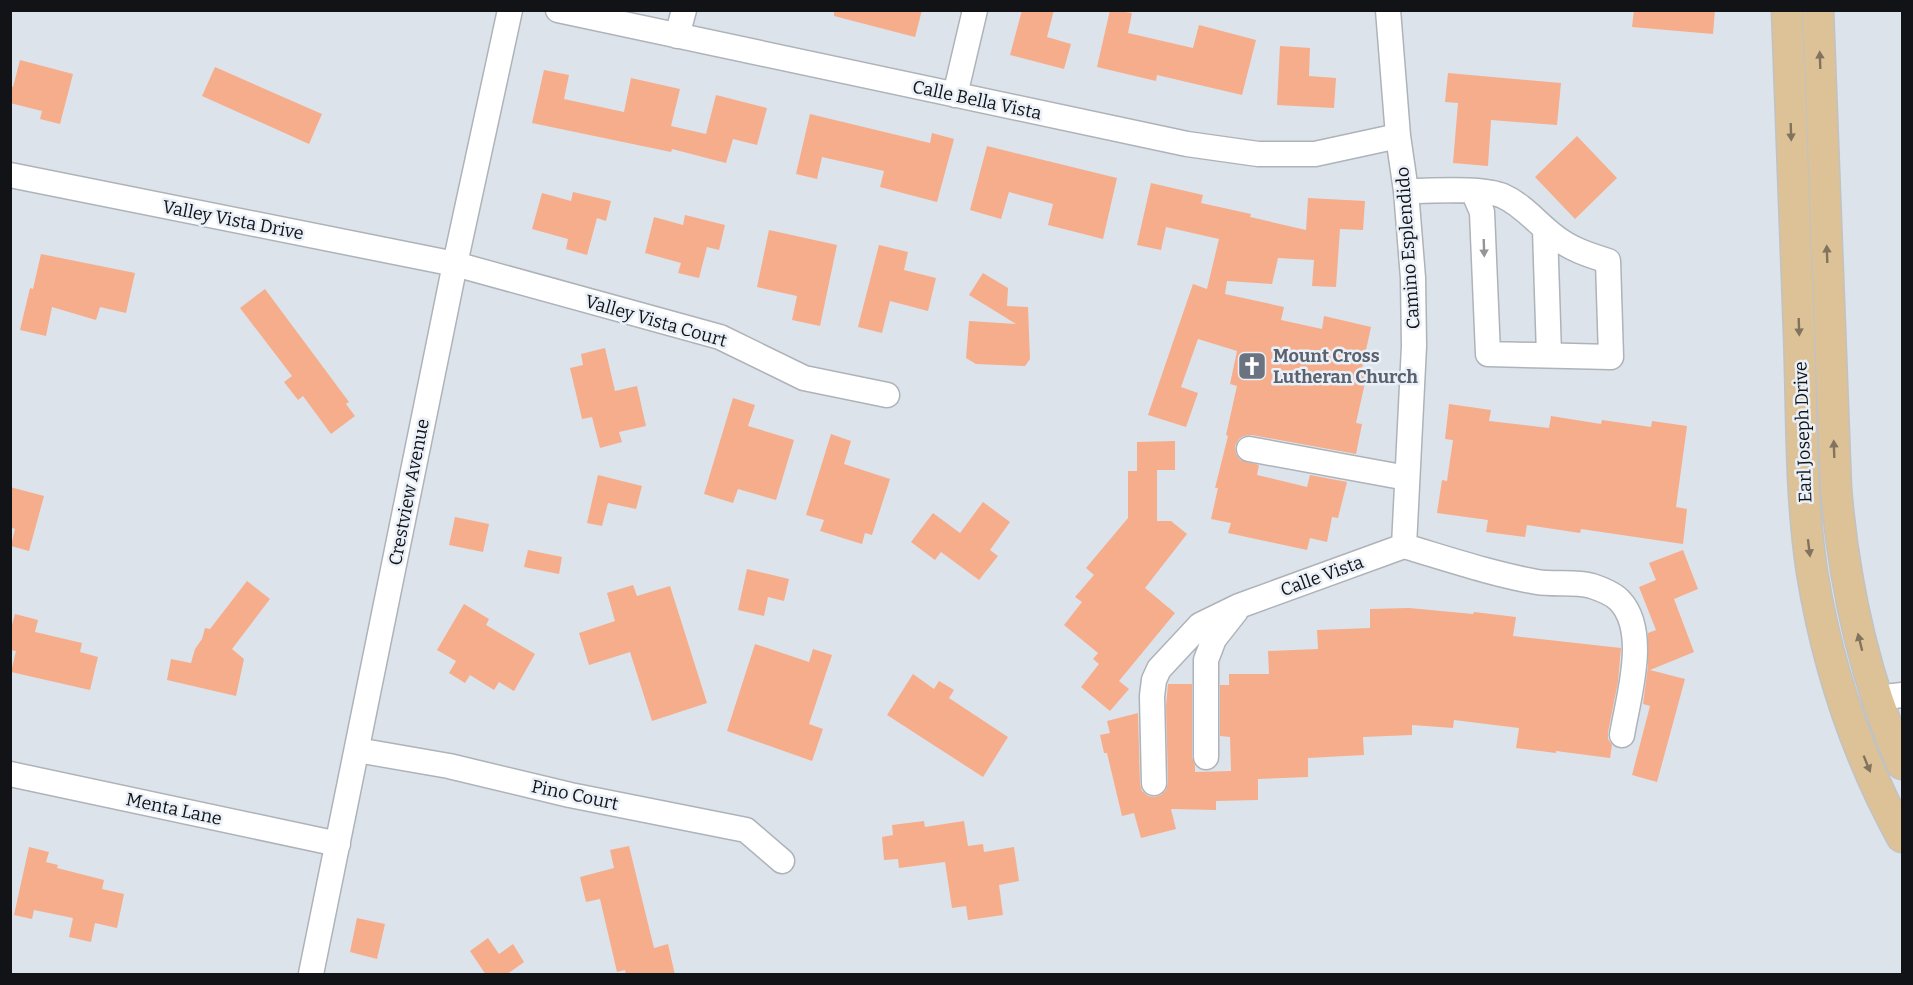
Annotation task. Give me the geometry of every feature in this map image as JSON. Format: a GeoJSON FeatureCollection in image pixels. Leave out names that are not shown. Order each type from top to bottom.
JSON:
{"type":"FeatureCollection","features":[{"type":"Feature","properties":{"kind":"main road","name":"Earl Joseph Drive"},"geometry":{"type":"LineString","coordinates":[[1787,10],[1807,531],[1819,612],[1828,652],[1846,709],[1871,774],[1902,837]]}},
{"type":"Feature","properties":{"kind":"main road","name":"Earl Joseph Drive"},"geometry":{"type":"LineString","coordinates":[[1818,10],[1836,489],[1840,531],[1853,612],[1890,697],[1902,764]]}},
{"type":"Feature","properties":{"kind":"main road"},"geometry":{"type":"LineString","coordinates":[[1846,709],[1890,697]]}},
{"type":"Feature","properties":{"kind":"street","name":"Crestview Avenue"},"geometry":{"type":"LineString","coordinates":[[311,975],[455,264],[510,10]]}},
{"type":"Feature","properties":{"kind":"street","name":"Calle Bella Vista"},"geometry":{"type":"LineString","coordinates":[[558,10],[1187,144],[1258,154],[1316,154],[1398,136]]}},
{"type":"Feature","properties":{"kind":"street"},"geometry":{"type":"LineString","coordinates":[[677,36],[684,10]]}},
{"type":"Feature","properties":{"kind":"street"},"geometry":{"type":"LineString","coordinates":[[955,95],[975,10]]}},
{"type":"Feature","properties":{"kind":"street","name":"Camino Esplendido"},"geometry":{"type":"LineString","coordinates":[[1388,10],[1413,278],[1414,346],[1404,546]]}},
{"type":"Feature","properties":{"kind":"street","name":"Valley Vista Drive"},"geometry":{"type":"LineString","coordinates":[[10,175],[455,264]]}},
{"type":"Feature","properties":{"kind":"street"},"geometry":{"type":"LineString","coordinates":[[1406,191],[1473,191],[1501,195],[1517,204],[1555,237],[1582,253],[1608,261],[1611,357],[1488,354],[1482,212],[1473,191]]}},
{"type":"Feature","properties":{"kind":"street"},"geometry":{"type":"LineString","coordinates":[[1545,229],[1549,355]]}},
{"type":"Feature","properties":{"kind":"street","name":"Valley Vista Court"},"geometry":{"type":"LineString","coordinates":[[455,264],[720,337],[804,378],[887,395]]}},
{"type":"Feature","properties":{"kind":"street"},"geometry":{"type":"LineString","coordinates":[[1249,449],[1407,478]]}},
{"type":"Feature","properties":{"kind":"street"},"geometry":{"type":"LineString","coordinates":[[1404,546],[1459,563],[1538,582],[1591,585],[1613,595],[1620,601],[1631,621],[1635,638],[1634,665],[1622,735]]}},
{"type":"Feature","properties":{"kind":"street","name":"Calle Vista"},"geometry":{"type":"LineString","coordinates":[[1154,783],[1152,696],[1154,680],[1159,669],[1200,625],[1239,606],[1404,546]]}},
{"type":"Feature","properties":{"kind":"street"},"geometry":{"type":"LineString","coordinates":[[1206,757],[1206,660],[1218,631],[1239,606]]}},
{"type":"Feature","properties":{"kind":"street","name":"Pino Court"},"geometry":{"type":"LineString","coordinates":[[357,750],[449,766],[570,795],[746,830],[782,861]]}},
{"type":"Feature","properties":{"kind":"street","name":"Menta Lane"},"geometry":{"type":"LineString","coordinates":[[10,774],[338,844]]}},
{"type":"Feature","properties":{"kind":"building"},"geometry":{"type":"Polygon","coordinates":[[[834,10],[922,10],[915,37],[834,16],[834,10]]]}},
{"type":"Feature","properties":{"kind":"building"},"geometry":{"type":"Polygon","coordinates":[[[1022,10],[1054,10],[1047,37],[1071,44],[1064,69],[1010,55],[1022,10]]]}},
{"type":"Feature","properties":{"kind":"building"},"geometry":{"type":"Polygon","coordinates":[[[1110,10],[1132,13],[1128,33],[1193,48],[1199,25],[1256,40],[1242,95],[1157,75],[1156,81],[1097,67],[1110,10]]]}},
{"type":"Feature","properties":{"kind":"building"},"geometry":{"type":"Polygon","coordinates":[[[1634,10],[1715,10],[1713,34],[1632,27],[1634,10]]]}},
{"type":"Feature","properties":{"kind":"building"},"geometry":{"type":"Polygon","coordinates":[[[1280,46],[1310,48],[1309,76],[1336,78],[1334,108],[1277,105],[1280,46]]]}},
{"type":"Feature","properties":{"kind":"building"},"geometry":{"type":"Polygon","coordinates":[[[20,60],[73,74],[60,124],[40,119],[42,111],[10,103],[10,86],[13,87],[20,60]]]}},
{"type":"Feature","properties":{"kind":"building"},"geometry":{"type":"Polygon","coordinates":[[[215,67],[322,114],[309,144],[202,96],[215,67]]]}},
{"type":"Feature","properties":{"kind":"building"},"geometry":{"type":"Polygon","coordinates":[[[544,70],[569,75],[564,99],[624,112],[631,78],[680,89],[671,126],[706,134],[716,95],[767,108],[757,145],[733,139],[726,163],[672,149],[671,152],[532,123],[544,70]]]}},
{"type":"Feature","properties":{"kind":"building"},"geometry":{"type":"Polygon","coordinates":[[[1448,73],[1561,83],[1557,125],[1491,120],[1488,166],[1453,163],[1458,103],[1445,102],[1448,73]]]}},
{"type":"Feature","properties":{"kind":"building"},"geometry":{"type":"Polygon","coordinates":[[[810,114],[930,143],[932,133],[954,139],[937,202],[880,187],[884,171],[822,157],[817,179],[796,174],[810,114]]]}},
{"type":"Feature","properties":{"kind":"building"},"geometry":{"type":"Polygon","coordinates":[[[1577,136],[1617,178],[1575,219],[1535,177],[1577,136]]]}},
{"type":"Feature","properties":{"kind":"building"},"geometry":{"type":"Polygon","coordinates":[[[987,146],[1117,178],[1103,239],[1048,225],[1053,204],[1009,192],[1001,219],[970,210],[987,146]]]}},
{"type":"Feature","properties":{"kind":"building"},"geometry":{"type":"Polygon","coordinates":[[[1151,183],[1203,195],[1201,203],[1306,230],[1308,198],[1365,201],[1363,230],[1340,229],[1336,287],[1312,286],[1314,260],[1278,258],[1272,284],[1227,281],[1225,294],[1284,307],[1281,320],[1322,329],[1324,316],[1371,327],[1361,373],[1367,374],[1356,423],[1362,424],[1356,454],[1252,435],[1239,439],[1235,446],[1240,460],[1259,465],[1257,475],[1307,487],[1310,475],[1347,482],[1338,518],[1332,517],[1327,542],[1310,538],[1307,550],[1228,533],[1231,523],[1211,519],[1218,488],[1215,488],[1237,386],[1230,384],[1237,351],[1198,339],[1181,387],[1198,393],[1186,427],[1148,415],[1193,284],[1207,289],[1219,239],[1166,227],[1161,250],[1137,245],[1151,183]]]}},
{"type":"Feature","properties":{"kind":"building"},"geometry":{"type":"Polygon","coordinates":[[[573,192],[611,201],[606,221],[597,218],[587,255],[566,249],[568,239],[532,229],[542,193],[571,201],[573,192]]]}},
{"type":"Feature","properties":{"kind":"building"},"geometry":{"type":"Polygon","coordinates":[[[685,215],[725,225],[719,250],[707,247],[699,278],[678,273],[681,263],[645,253],[654,217],[683,225],[685,215]]]}},
{"type":"Feature","properties":{"kind":"building"},"geometry":{"type":"Polygon","coordinates":[[[769,230],[837,245],[820,326],[792,320],[797,296],[757,287],[769,230]]]}},
{"type":"Feature","properties":{"kind":"building"},"geometry":{"type":"Polygon","coordinates":[[[879,245],[908,252],[904,270],[936,278],[928,311],[890,301],[882,333],[858,327],[879,245]]]}},
{"type":"Feature","properties":{"kind":"building"},"geometry":{"type":"Polygon","coordinates":[[[41,254],[135,273],[126,313],[100,307],[96,320],[52,307],[46,336],[20,330],[41,254]]]}},
{"type":"Feature","properties":{"kind":"building"},"geometry":{"type":"Polygon","coordinates":[[[983,273],[1008,288],[1007,306],[1028,307],[1030,359],[1025,366],[976,364],[966,358],[969,321],[1016,324],[969,295],[983,273]]]}},
{"type":"Feature","properties":{"kind":"building"},"geometry":{"type":"Polygon","coordinates":[[[265,289],[349,402],[346,404],[355,416],[331,434],[303,396],[298,400],[284,382],[292,376],[240,308],[265,289]]]}},
{"type":"Feature","properties":{"kind":"building"},"geometry":{"type":"Polygon","coordinates":[[[605,348],[615,391],[637,386],[646,426],[619,432],[622,442],[600,448],[592,417],[582,419],[570,368],[583,365],[581,354],[605,348]]]}},
{"type":"Feature","properties":{"kind":"building"},"geometry":{"type":"Polygon","coordinates":[[[733,398],[755,405],[748,426],[794,440],[776,500],[738,489],[733,503],[704,494],[733,398]]]}},
{"type":"Feature","properties":{"kind":"building"},"geometry":{"type":"Polygon","coordinates":[[[1449,404],[1491,410],[1489,421],[1549,428],[1551,416],[1601,424],[1602,420],[1651,427],[1652,421],[1687,426],[1676,507],[1687,509],[1683,544],[1581,529],[1580,533],[1527,525],[1525,537],[1486,532],[1488,520],[1437,513],[1442,480],[1447,481],[1453,440],[1445,439],[1449,404]]]}},
{"type":"Feature","properties":{"kind":"building"},"geometry":{"type":"Polygon","coordinates":[[[831,434],[851,441],[844,464],[890,479],[872,535],[865,533],[862,544],[820,531],[824,520],[806,515],[831,434]]]}},
{"type":"Feature","properties":{"kind":"building"},"geometry":{"type":"Polygon","coordinates":[[[1175,441],[1175,470],[1157,470],[1157,521],[1171,521],[1187,534],[1145,588],[1175,613],[1119,681],[1129,689],[1110,711],[1081,687],[1099,664],[1093,659],[1098,653],[1064,625],[1082,602],[1075,597],[1094,575],[1086,568],[1128,518],[1128,471],[1137,471],[1137,442],[1175,441]]]}},
{"type":"Feature","properties":{"kind":"building"},"geometry":{"type":"Polygon","coordinates":[[[598,475],[642,486],[636,509],[608,503],[602,526],[587,523],[598,475]]]}},
{"type":"Feature","properties":{"kind":"building"},"geometry":{"type":"Polygon","coordinates":[[[10,487],[44,496],[29,551],[11,546],[15,529],[10,527],[10,487]]]}},
{"type":"Feature","properties":{"kind":"building"},"geometry":{"type":"Polygon","coordinates":[[[983,502],[1010,522],[990,550],[998,556],[979,580],[941,552],[935,560],[911,542],[933,513],[960,533],[983,502]]]}},
{"type":"Feature","properties":{"kind":"building"},"geometry":{"type":"Polygon","coordinates":[[[455,517],[489,524],[483,552],[449,545],[455,517]]]}},
{"type":"Feature","properties":{"kind":"building"},"geometry":{"type":"Polygon","coordinates":[[[528,550],[562,557],[559,574],[524,567],[528,550]]]}},
{"type":"Feature","properties":{"kind":"building"},"geometry":{"type":"Polygon","coordinates":[[[1683,550],[1698,589],[1674,599],[1694,652],[1650,670],[1685,679],[1657,782],[1632,775],[1650,706],[1643,704],[1648,666],[1648,633],[1656,630],[1639,587],[1656,580],[1649,563],[1683,550]]]}},
{"type":"Feature","properties":{"kind":"building"},"geometry":{"type":"Polygon","coordinates":[[[747,569],[789,579],[784,601],[768,597],[764,616],[738,610],[747,569]]]}},
{"type":"Feature","properties":{"kind":"building"},"geometry":{"type":"Polygon","coordinates":[[[247,581],[270,599],[232,649],[244,659],[236,696],[167,680],[171,659],[191,663],[205,628],[210,629],[247,581]]]}},
{"type":"Feature","properties":{"kind":"building"},"geometry":{"type":"Polygon","coordinates":[[[633,585],[637,596],[670,586],[707,703],[652,721],[630,652],[589,665],[579,633],[615,621],[607,593],[633,585]]]}},
{"type":"Feature","properties":{"kind":"building"},"geometry":{"type":"Polygon","coordinates":[[[464,604],[489,619],[486,625],[535,654],[514,691],[499,682],[494,690],[470,675],[465,683],[449,673],[456,661],[437,650],[464,604]]]}},
{"type":"Feature","properties":{"kind":"building"},"geometry":{"type":"Polygon","coordinates":[[[1409,608],[1516,617],[1513,636],[1621,648],[1618,682],[1608,732],[1608,739],[1612,745],[1610,758],[1516,748],[1519,728],[1454,720],[1453,728],[1412,725],[1412,735],[1363,737],[1364,755],[1308,758],[1308,777],[1258,779],[1258,800],[1216,801],[1216,810],[1171,809],[1176,829],[1141,838],[1134,813],[1122,816],[1107,753],[1104,753],[1100,735],[1110,733],[1107,721],[1138,713],[1140,784],[1142,791],[1148,796],[1161,795],[1168,783],[1166,706],[1168,684],[1192,684],[1192,757],[1195,772],[1231,771],[1230,737],[1220,736],[1220,685],[1229,685],[1229,674],[1269,674],[1268,651],[1318,649],[1317,630],[1370,628],[1370,609],[1409,608]]]}},
{"type":"Feature","properties":{"kind":"building"},"geometry":{"type":"Polygon","coordinates":[[[15,614],[38,620],[35,632],[82,643],[80,652],[98,657],[90,690],[11,672],[16,651],[10,650],[10,632],[15,614]]]}},
{"type":"Feature","properties":{"kind":"building"},"geometry":{"type":"Polygon","coordinates":[[[755,644],[809,662],[813,649],[832,655],[809,724],[823,729],[812,761],[727,731],[755,644]]]}},
{"type":"Feature","properties":{"kind":"building"},"geometry":{"type":"Polygon","coordinates":[[[913,674],[934,689],[939,681],[954,690],[949,698],[1008,737],[983,777],[887,715],[913,674]]]}},
{"type":"Feature","properties":{"kind":"building"},"geometry":{"type":"Polygon","coordinates":[[[924,821],[925,827],[964,821],[968,846],[983,844],[984,852],[1014,847],[1019,881],[999,885],[1003,915],[968,920],[966,906],[952,908],[945,862],[899,868],[898,859],[884,860],[882,837],[893,835],[892,825],[924,821]]]}},
{"type":"Feature","properties":{"kind":"building"},"geometry":{"type":"Polygon","coordinates":[[[629,846],[654,948],[668,944],[675,975],[626,975],[625,970],[617,972],[600,899],[586,902],[580,877],[614,868],[610,850],[629,846]]]}},
{"type":"Feature","properties":{"kind":"building"},"geometry":{"type":"Polygon","coordinates":[[[29,847],[49,852],[46,862],[58,865],[57,868],[104,880],[102,889],[124,894],[117,928],[95,923],[91,942],[69,937],[73,918],[34,910],[32,919],[14,915],[29,847]]]}},
{"type":"Feature","properties":{"kind":"building"},"geometry":{"type":"Polygon","coordinates":[[[357,918],[385,924],[377,959],[350,952],[357,918]]]}},
{"type":"Feature","properties":{"kind":"building"},"geometry":{"type":"Polygon","coordinates":[[[488,938],[499,954],[513,944],[524,962],[506,975],[486,975],[470,951],[488,938]]]}},
{"type":"Feature","properties":{"kind":"place","name":"Mount Cross Lutheran Church"},"geometry":{"type":"Point","coordinates":[1252,366]}}]}
